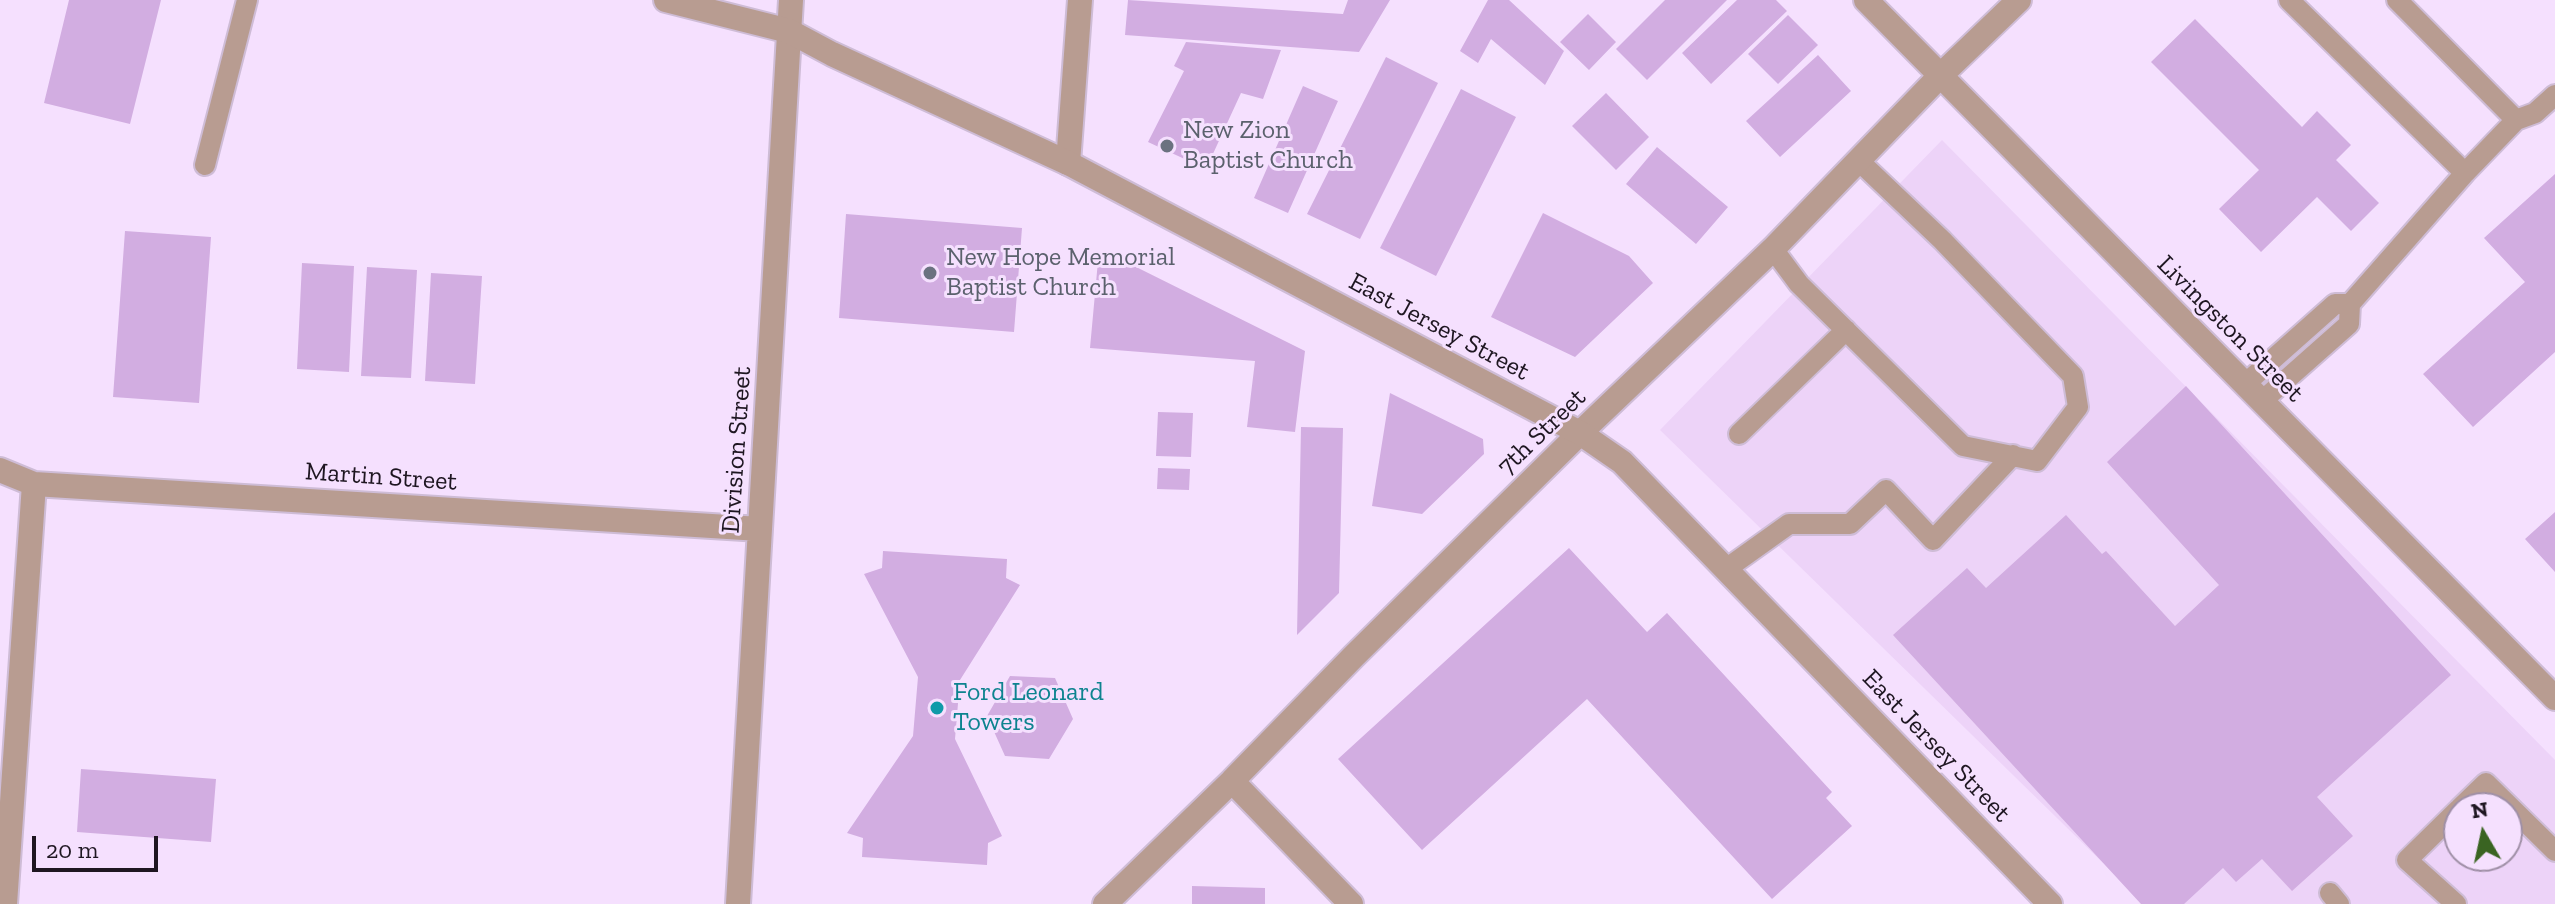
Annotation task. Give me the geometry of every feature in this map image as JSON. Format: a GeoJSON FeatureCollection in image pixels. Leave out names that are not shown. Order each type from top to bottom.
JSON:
{"type":"FeatureCollection","features":[{"type":"Feature","properties":{"kind":"street","name":"East Jersey Street"},"geometry":{"type":"LineString","coordinates":[[666,0],[789,31],[1068,163],[1580,433],[1622,462],[2050,904]]}},
{"type":"Feature","properties":{"kind":"street","name":"Division Street"},"geometry":{"type":"LineString","coordinates":[[738,904],[791,0]]}},
{"type":"Feature","properties":{"kind":"street"},"geometry":{"type":"LineString","coordinates":[[1068,163],[1080,0]]}},
{"type":"Feature","properties":{"kind":"street","name":"Livingston Street"},"geometry":{"type":"LineString","coordinates":[[1866,0],[2555,698]]}},
{"type":"Feature","properties":{"kind":"street","name":"7th Street"},"geometry":{"type":"LineString","coordinates":[[1105,904],[1580,433],[1773,249],[1940,76],[2019,0]]}},
{"type":"Feature","properties":{"kind":"street","name":"Martin Street"},"geometry":{"type":"LineString","coordinates":[[0,470],[34,484],[760,529]]}},
{"type":"Feature","properties":{"kind":"street"},"geometry":{"type":"LineString","coordinates":[[5,904],[34,484]]}},
{"type":"Feature","properties":{"kind":"street"},"geometry":{"type":"LineString","coordinates":[[1232,781],[1351,904]]}},
{"type":"Feature","properties":{"kind":"lane"},"geometry":{"type":"LineString","coordinates":[[205,165],[247,0]]}},
{"type":"Feature","properties":{"kind":"lane"},"geometry":{"type":"LineString","coordinates":[[2289,0],[2465,173]]}},
{"type":"Feature","properties":{"kind":"lane"},"geometry":{"type":"LineString","coordinates":[[2397,0],[2516,120]]}},
{"type":"Feature","properties":{"kind":"lane"},"geometry":{"type":"LineString","coordinates":[[2254,393],[2349,324],[2350,304],[2465,173],[2516,120],[2535,113],[2555,95]]}},
{"type":"Feature","properties":{"kind":"lane"},"geometry":{"type":"LineString","coordinates":[[1773,249],[1799,284],[1963,446],[2037,461],[2078,407],[2073,376],[1942,240],[1859,161]]}},
{"type":"Feature","properties":{"kind":"lane"},"geometry":{"type":"LineString","coordinates":[[1739,434],[1846,330]]}},
{"type":"Feature","properties":{"kind":"lane"},"geometry":{"type":"LineString","coordinates":[[1726,569],[1789,524],[1850,524],[1886,490],[1933,540],[2013,455]]}},
{"type":"Feature","properties":{"kind":"lane"},"geometry":{"type":"LineString","coordinates":[[2476,792],[2486,783],[2495,792]]}},
{"type":"Feature","properties":{"kind":"lane"},"geometry":{"type":"LineString","coordinates":[[2523,819],[2555,851]]}},
{"type":"Feature","properties":{"kind":"lane"},"geometry":{"type":"LineString","coordinates":[[2443,824],[2407,860],[2456,904]]}},
{"type":"Feature","properties":{"kind":"shaded area"},"geometry":{"type":"Polygon","coordinates":[[[1942,140],[2555,760],[2555,904],[2145,904],[1660,430],[1942,140]]]}},
{"type":"Feature","properties":{"kind":"building"},"geometry":{"type":"Polygon","coordinates":[[[69,0],[161,0],[130,124],[44,103],[69,0]]]}},
{"type":"Feature","properties":{"kind":"building"},"geometry":{"type":"Polygon","coordinates":[[[1128,0],[1343,14],[1348,0],[1390,0],[1359,52],[1125,35],[1128,0]]]}},
{"type":"Feature","properties":{"kind":"building"},"geometry":{"type":"Polygon","coordinates":[[[1488,0],[1509,0],[1564,51],[1545,85],[1491,39],[1478,63],[1460,51],[1488,0]]]}},
{"type":"Feature","properties":{"kind":"building"},"geometry":{"type":"Polygon","coordinates":[[[1665,0],[1727,0],[1647,80],[1616,49],[1665,0]]]}},
{"type":"Feature","properties":{"kind":"building"},"geometry":{"type":"Polygon","coordinates":[[[1737,0],[1776,0],[1787,11],[1711,84],[1682,53],[1737,0]]]}},
{"type":"Feature","properties":{"kind":"building"},"geometry":{"type":"Polygon","coordinates":[[[1588,14],[1616,42],[1589,70],[1560,42],[1588,14]]]}},
{"type":"Feature","properties":{"kind":"building"},"geometry":{"type":"Polygon","coordinates":[[[1788,15],[1818,45],[1778,84],[1748,54],[1788,15]]]}},
{"type":"Feature","properties":{"kind":"building"},"geometry":{"type":"Polygon","coordinates":[[[2195,19],[2302,127],[2317,111],[2351,145],[2336,160],[2379,203],[2351,231],[2317,197],[2261,252],[2219,209],[2259,170],[2151,62],[2195,19]]]}},
{"type":"Feature","properties":{"kind":"building"},"geometry":{"type":"Polygon","coordinates":[[[1186,42],[1281,50],[1263,99],[1241,93],[1206,169],[1148,142],[1184,71],[1174,66],[1186,42]]]}},
{"type":"Feature","properties":{"kind":"building"},"geometry":{"type":"Polygon","coordinates":[[[1818,55],[1851,91],[1780,157],[1746,121],[1818,55]]]}},
{"type":"Feature","properties":{"kind":"building"},"geometry":{"type":"Polygon","coordinates":[[[1386,57],[1438,83],[1360,239],[1307,214],[1386,57]]]}},
{"type":"Feature","properties":{"kind":"building"},"geometry":{"type":"Polygon","coordinates":[[[1303,86],[1338,101],[1288,213],[1254,198],[1303,86]]]}},
{"type":"Feature","properties":{"kind":"building"},"geometry":{"type":"Polygon","coordinates":[[[1461,89],[1516,117],[1436,276],[1380,248],[1461,89]]]}},
{"type":"Feature","properties":{"kind":"building"},"geometry":{"type":"Polygon","coordinates":[[[1606,93],[1649,137],[1616,170],[1572,126],[1606,93]]]}},
{"type":"Feature","properties":{"kind":"building"},"geometry":{"type":"Polygon","coordinates":[[[1657,147],[1728,207],[1696,244],[1626,184],[1657,147]]]}},
{"type":"Feature","properties":{"kind":"building"},"geometry":{"type":"Polygon","coordinates":[[[2555,174],[2555,352],[2473,427],[2423,374],[2525,282],[2484,238],[2555,174]]]}},
{"type":"Feature","properties":{"kind":"building"},"geometry":{"type":"Polygon","coordinates":[[[1543,213],[1629,256],[1653,283],[1575,357],[1491,317],[1543,213]]]}},
{"type":"Feature","properties":{"kind":"building","name":"New Hope Memorial Baptist Church"},"geometry":{"type":"Polygon","coordinates":[[[846,214],[1022,228],[1014,332],[839,318],[846,214]]]}},
{"type":"Feature","properties":{"kind":"building"},"geometry":{"type":"Polygon","coordinates":[[[125,231],[211,237],[199,403],[113,397],[125,231]]]}},
{"type":"Feature","properties":{"kind":"building"},"geometry":{"type":"Polygon","coordinates":[[[1110,254],[1305,351],[1295,432],[1247,427],[1255,361],[1090,348],[1098,261],[1110,254]]]}},
{"type":"Feature","properties":{"kind":"building"},"geometry":{"type":"Polygon","coordinates":[[[302,263],[354,266],[349,372],[297,369],[302,263]]]}},
{"type":"Feature","properties":{"kind":"building"},"geometry":{"type":"Polygon","coordinates":[[[367,267],[417,270],[411,378],[361,376],[367,267]]]}},
{"type":"Feature","properties":{"kind":"building"},"geometry":{"type":"Polygon","coordinates":[[[431,273],[482,276],[475,384],[425,381],[431,273]]]}},
{"type":"Feature","properties":{"kind":"building"},"geometry":{"type":"Polygon","coordinates":[[[2186,386],[2451,675],[2317,797],[2353,836],[2292,891],[2262,859],[2236,882],[2223,868],[2184,904],[2141,904],[1893,635],[1967,568],[1986,588],[2066,515],[2102,554],[2106,551],[2175,626],[2219,585],[2107,462],[2186,386]]]}},
{"type":"Feature","properties":{"kind":"building"},"geometry":{"type":"Polygon","coordinates":[[[1390,393],[1483,439],[1484,454],[1422,514],[1372,506],[1390,393]]]}},
{"type":"Feature","properties":{"kind":"building"},"geometry":{"type":"Polygon","coordinates":[[[1158,412],[1193,413],[1191,457],[1156,456],[1158,412]]]}},
{"type":"Feature","properties":{"kind":"building"},"geometry":{"type":"Polygon","coordinates":[[[1301,427],[1343,428],[1339,593],[1297,635],[1301,427]]]}},
{"type":"Feature","properties":{"kind":"building"},"geometry":{"type":"Polygon","coordinates":[[[1158,468],[1190,469],[1189,490],[1157,489],[1158,468]]]}},
{"type":"Feature","properties":{"kind":"building"},"geometry":{"type":"Polygon","coordinates":[[[2555,512],[2555,572],[2525,539],[2555,512]]]}},
{"type":"Feature","properties":{"kind":"building"},"geometry":{"type":"Polygon","coordinates":[[[1569,548],[1647,632],[1667,613],[1832,792],[1826,798],[1852,826],[1772,899],[1587,699],[1422,850],[1338,759],[1569,548]]]}},
{"type":"Feature","properties":{"kind":"building","name":"Ford Leonard Towers"},"geometry":{"type":"Polygon","coordinates":[[[883,551],[1007,559],[1006,578],[1020,585],[960,680],[955,739],[1002,836],[988,843],[987,865],[862,857],[863,838],[847,833],[913,736],[918,677],[864,574],[882,568],[883,551]]]}},
{"type":"Feature","properties":{"kind":"building"},"geometry":{"type":"Polygon","coordinates":[[[1010,676],[1055,678],[1073,719],[1049,759],[1005,756],[987,716],[1010,676]]]}},
{"type":"Feature","properties":{"kind":"building"},"geometry":{"type":"Polygon","coordinates":[[[81,769],[216,779],[211,842],[77,832],[81,769]]]}},
{"type":"Feature","properties":{"kind":"building"},"geometry":{"type":"Polygon","coordinates":[[[1192,886],[1265,888],[1265,904],[1192,904],[1192,886]]]}},
{"type":"Feature","properties":{"kind":"place","name":"New Zion Baptist Church"},"geometry":{"type":"Point","coordinates":[1167,146]}},
{"type":"Feature","properties":{"kind":"place","name":"New Hope Memorial Baptist Church"},"geometry":{"type":"Point","coordinates":[930,273]}},
{"type":"Feature","properties":{"kind":"place","name":"Ford Leonard Towers"},"geometry":{"type":"Point","coordinates":[937,708]}}]}
